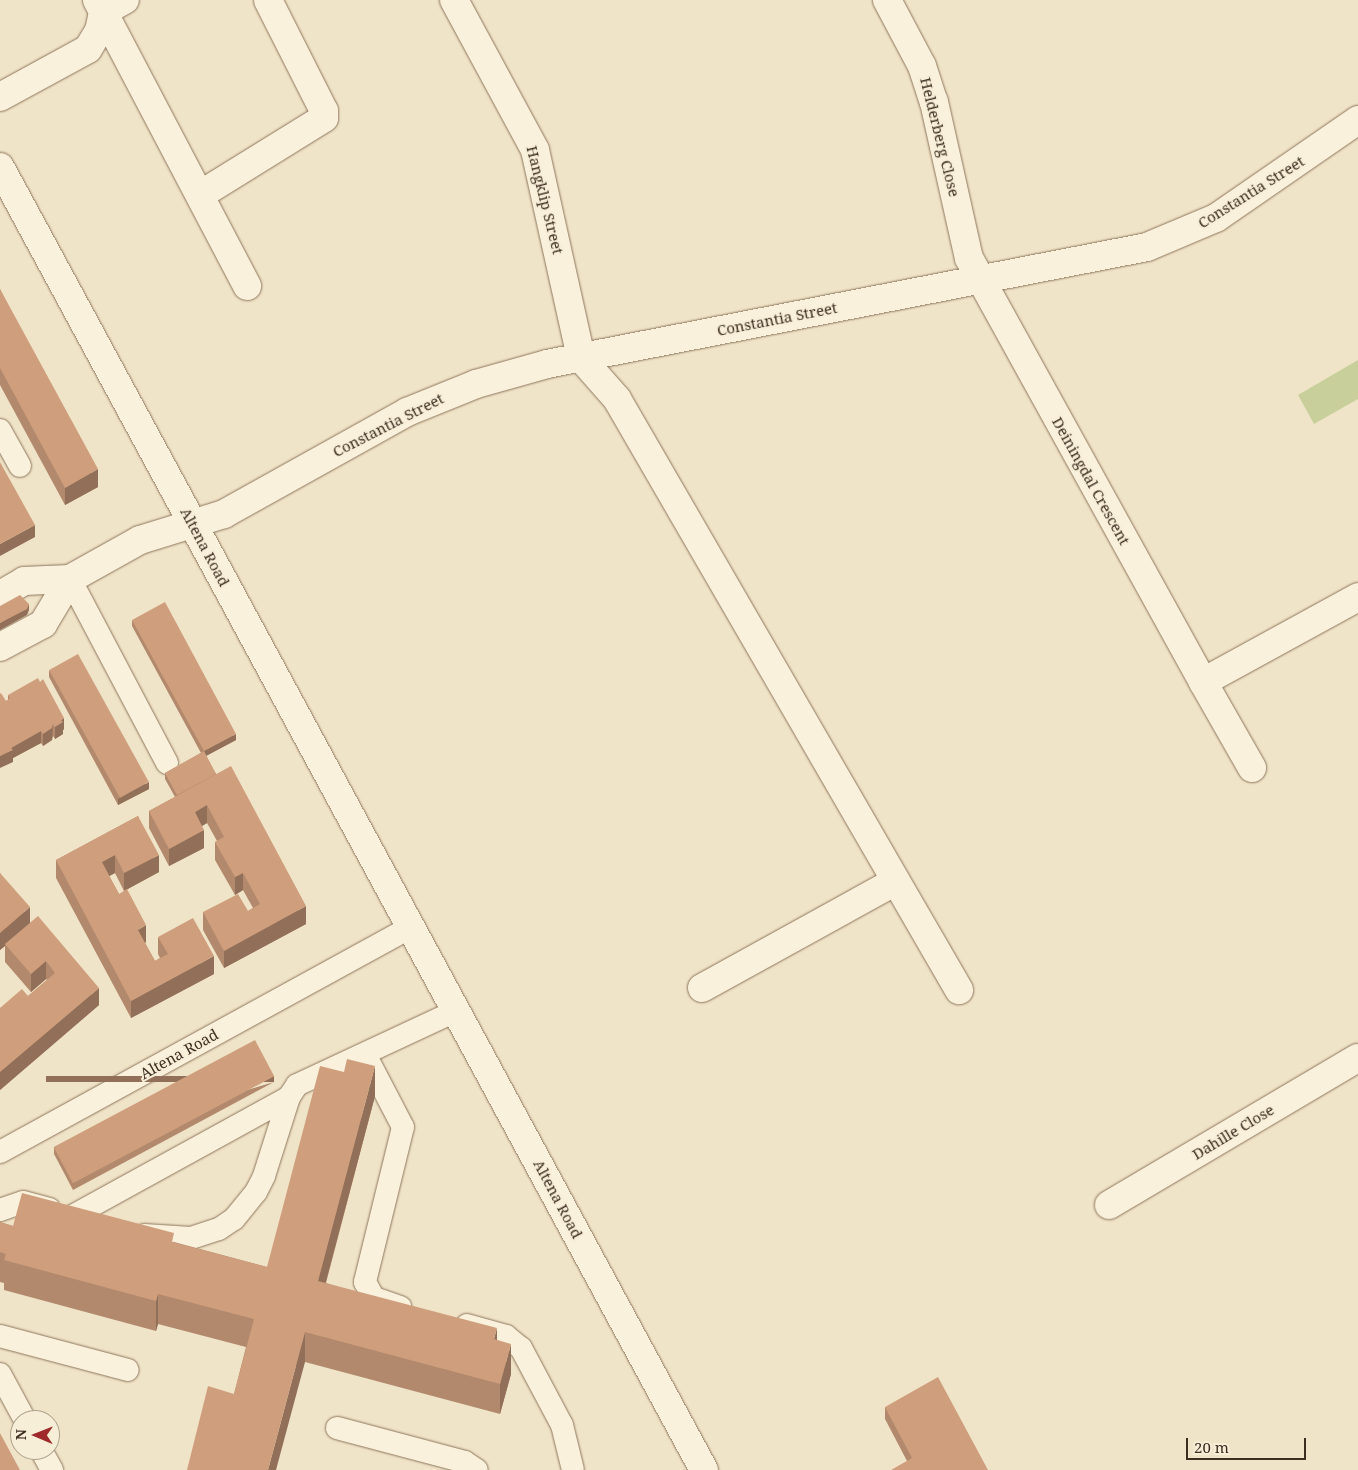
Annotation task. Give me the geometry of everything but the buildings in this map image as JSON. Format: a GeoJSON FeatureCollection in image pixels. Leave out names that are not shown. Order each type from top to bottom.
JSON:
{"type":"FeatureCollection","features":[{"type":"Feature","properties":{"kind":"street"},"geometry":{"type":"LineString","coordinates":[[200,195],[324,118],[324,110],[268,0]]}},
{"type":"Feature","properties":{"kind":"street","name":"Hangklip Street"},"geometry":{"type":"LineString","coordinates":[[454,0],[535,150],[581,358]]}},
{"type":"Feature","properties":{"kind":"street","name":"Helderberg Close"},"geometry":{"type":"LineString","coordinates":[[887,0],[922,66],[934,102],[969,258],[980,279]]}},
{"type":"Feature","properties":{"kind":"street"},"geometry":{"type":"LineString","coordinates":[[108,4],[200,195],[248,286]]}},
{"type":"Feature","properties":{"kind":"street"},"geometry":{"type":"LineString","coordinates":[[0,97],[88,49],[99,31],[108,4]]}},
{"type":"Feature","properties":{"kind":"street","name":"Constantia Street"},"geometry":{"type":"LineString","coordinates":[[70,579],[140,540],[224,514],[407,412],[476,384],[581,358],[1147,247],[1183,234],[1216,218],[1358,120]]}},
{"type":"Feature","properties":{"kind":"street","name":"Altena Road"},"geometry":{"type":"LineString","coordinates":[[0,166],[704,1470]]}},
{"type":"Feature","properties":{"kind":"street","name":"Deiningdal Crescent"},"geometry":{"type":"LineString","coordinates":[[980,279],[1252,768]]}},
{"type":"Feature","properties":{"kind":"street"},"geometry":{"type":"LineString","coordinates":[[581,358],[617,399],[894,882],[959,990]]}},
{"type":"Feature","properties":{"kind":"street"},"geometry":{"type":"LineString","coordinates":[[0,595],[24,581],[70,579]]}},
{"type":"Feature","properties":{"kind":"street"},"geometry":{"type":"LineString","coordinates":[[0,647],[43,624],[70,579]]}},
{"type":"Feature","properties":{"kind":"street"},"geometry":{"type":"LineString","coordinates":[[1203,682],[1358,597]]}},
{"type":"Feature","properties":{"kind":"street"},"geometry":{"type":"LineString","coordinates":[[702,988],[894,882]]}},
{"type":"Feature","properties":{"kind":"street","name":"Dahille Close"},"geometry":{"type":"LineString","coordinates":[[1109,1206],[1358,1058]]}},
{"type":"Feature","properties":{"kind":"lane"},"geometry":{"type":"LineString","coordinates":[[0,430],[20,466]]}},
{"type":"Feature","properties":{"kind":"lane"},"geometry":{"type":"LineString","coordinates":[[70,579],[167,763]]}},
{"type":"Feature","properties":{"kind":"lane","name":"Altena Road"},"geometry":{"type":"LineString","coordinates":[[0,1152],[411,927]]}},
{"type":"Feature","properties":{"kind":"lane"},"geometry":{"type":"LineString","coordinates":[[0,1210],[23,1202],[111,1230],[176,1240],[191,1238],[219,1229],[234,1219],[256,1192],[264,1176],[289,1098],[305,1078],[366,1056],[456,1011]]}},
{"type":"Feature","properties":{"kind":"lane"},"geometry":{"type":"LineString","coordinates":[[366,1056],[403,1127],[365,1282],[374,1298],[418,1312]]}},
{"type":"Feature","properties":{"kind":"lane"},"geometry":{"type":"LineString","coordinates":[[71,1217],[289,1098]]}},
{"type":"Feature","properties":{"kind":"lane"},"geometry":{"type":"LineString","coordinates":[[445,1319],[506,1336],[521,1348],[562,1425],[573,1470]]}},
{"type":"Feature","properties":{"kind":"lane"},"geometry":{"type":"LineString","coordinates":[[0,1336],[128,1370]]}},
{"type":"Feature","properties":{"kind":"lane"},"geometry":{"type":"LineString","coordinates":[[0,1374],[20,1410]]}},
{"type":"Feature","properties":{"kind":"lane"},"geometry":{"type":"LineString","coordinates":[[338,1428],[466,1462],[477,1470]]}},
{"type":"Feature","properties":{"kind":"green space"},"geometry":{"type":"Polygon","coordinates":[[[1358,360],[1358,399],[1314,424],[1298,395],[1358,360]]]}}]}
